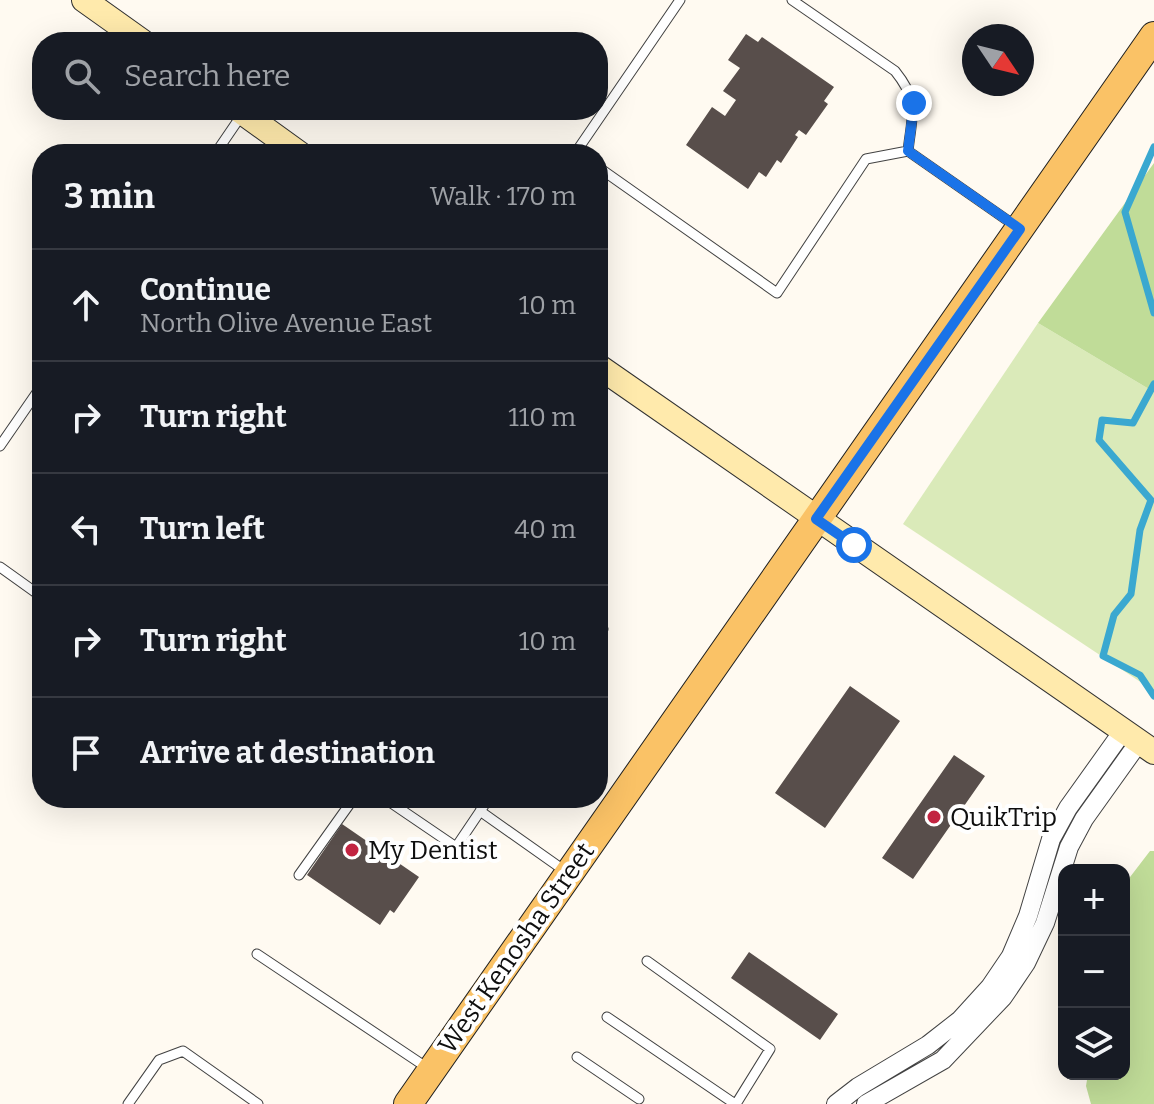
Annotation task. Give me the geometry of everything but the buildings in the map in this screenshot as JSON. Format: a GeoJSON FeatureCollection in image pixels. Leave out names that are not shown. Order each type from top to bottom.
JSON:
{"type":"FeatureCollection","features":[{"type":"Feature","properties":{"kind":"main road","name":"West Kenosha Street"},"geometry":{"type":"LineString","coordinates":[[408,1104],[1154,36]]}},
{"type":"Feature","properties":{"kind":"street"},"geometry":{"type":"LineString","coordinates":[[84,0],[129,32]]}},
{"type":"Feature","properties":{"kind":"street"},"geometry":{"type":"LineString","coordinates":[[252,120],[286,144]]}},
{"type":"Feature","properties":{"kind":"street"},"geometry":{"type":"LineString","coordinates":[[608,373],[1139,742]]}},
{"type":"Feature","properties":{"kind":"street"},"geometry":{"type":"LineString","coordinates":[[836,1104],[858,1087],[928,1045],[960,1020],[990,987],[1011,956],[1051,839],[1068,808],[1139,742]]}},
{"type":"Feature","properties":{"kind":"street"},"geometry":{"type":"LineString","coordinates":[[866,1104],[943,1060],[1003,997],[1026,963],[1045,923],[1065,858],[1084,819],[1139,742]]}},
{"type":"Feature","properties":{"kind":"lane"},"geometry":{"type":"LineString","coordinates":[[608,107],[680,0]]}},
{"type":"Feature","properties":{"kind":"lane"},"geometry":{"type":"LineString","coordinates":[[792,0],[895,71],[907,86],[914,103],[908,151]]}},
{"type":"Feature","properties":{"kind":"lane"},"geometry":{"type":"LineString","coordinates":[[221,144],[236,120]]}},
{"type":"Feature","properties":{"kind":"lane"},"geometry":{"type":"LineString","coordinates":[[583,144],[599,120]]}},
{"type":"Feature","properties":{"kind":"lane"},"geometry":{"type":"LineString","coordinates":[[608,174],[777,293],[866,159],[908,151],[1020,229]]}},
{"type":"Feature","properties":{"kind":"lane"},"geometry":{"type":"LineString","coordinates":[[0,446],[32,400]]}},
{"type":"Feature","properties":{"kind":"lane"},"geometry":{"type":"LineString","coordinates":[[0,567],[32,590]]}},
{"type":"Feature","properties":{"kind":"lane"},"geometry":{"type":"LineString","coordinates":[[299,875],[347,808]]}},
{"type":"Feature","properties":{"kind":"lane"},"geometry":{"type":"LineString","coordinates":[[399,808],[456,847],[482,808]]}},
{"type":"Feature","properties":{"kind":"lane"},"geometry":{"type":"LineString","coordinates":[[480,811],[568,873]]}},
{"type":"Feature","properties":{"kind":"lane"},"geometry":{"type":"LineString","coordinates":[[257,954],[432,1070]]}},
{"type":"Feature","properties":{"kind":"lane"},"geometry":{"type":"LineString","coordinates":[[607,1017],[735,1104],[770,1049],[647,961]]}},
{"type":"Feature","properties":{"kind":"lane"},"geometry":{"type":"LineString","coordinates":[[128,1104],[159,1060],[183,1051],[258,1104]]}},
{"type":"Feature","properties":{"kind":"lane"},"geometry":{"type":"LineString","coordinates":[[577,1057],[639,1099]]}},
{"type":"Feature","properties":{"kind":"green space"},"geometry":{"type":"Polygon","coordinates":[[[1154,163],[1154,392],[1038,323],[1154,163]]]}},
{"type":"Feature","properties":{"kind":"green space"},"geometry":{"type":"Polygon","coordinates":[[[1038,323],[1154,392],[1154,691],[903,524],[1038,323]]]}},
{"type":"Feature","properties":{"kind":"green space"},"geometry":{"type":"Polygon","coordinates":[[[1150,851],[1154,851],[1154,1104],[1091,1104],[1087,1080],[1130,1080],[1130,877],[1150,851]]]}},
{"type":"Feature","properties":{"kind":"waterway"},"geometry":{"type":"LineString","coordinates":[[1154,147],[1125,212],[1154,313]]}},
{"type":"Feature","properties":{"kind":"waterway"},"geometry":{"type":"LineString","coordinates":[[1154,384],[1133,423],[1102,420],[1099,440],[1151,500],[1140,530],[1131,594],[1114,615],[1103,656],[1140,675],[1154,696]]}},
{"type":"Feature","properties":{"kind":"place","name":"QuikTrip"},"geometry":{"type":"Point","coordinates":[934,817]}},
{"type":"Feature","properties":{"kind":"place","name":"My Dentist"},"geometry":{"type":"Point","coordinates":[352,850]}},
{"type":"Feature","properties":{"kind":"route"},"geometry":{"type":"LineString","coordinates":[[854,545],[816,519],[1020,229],[908,151],[914,103]]}}]}
